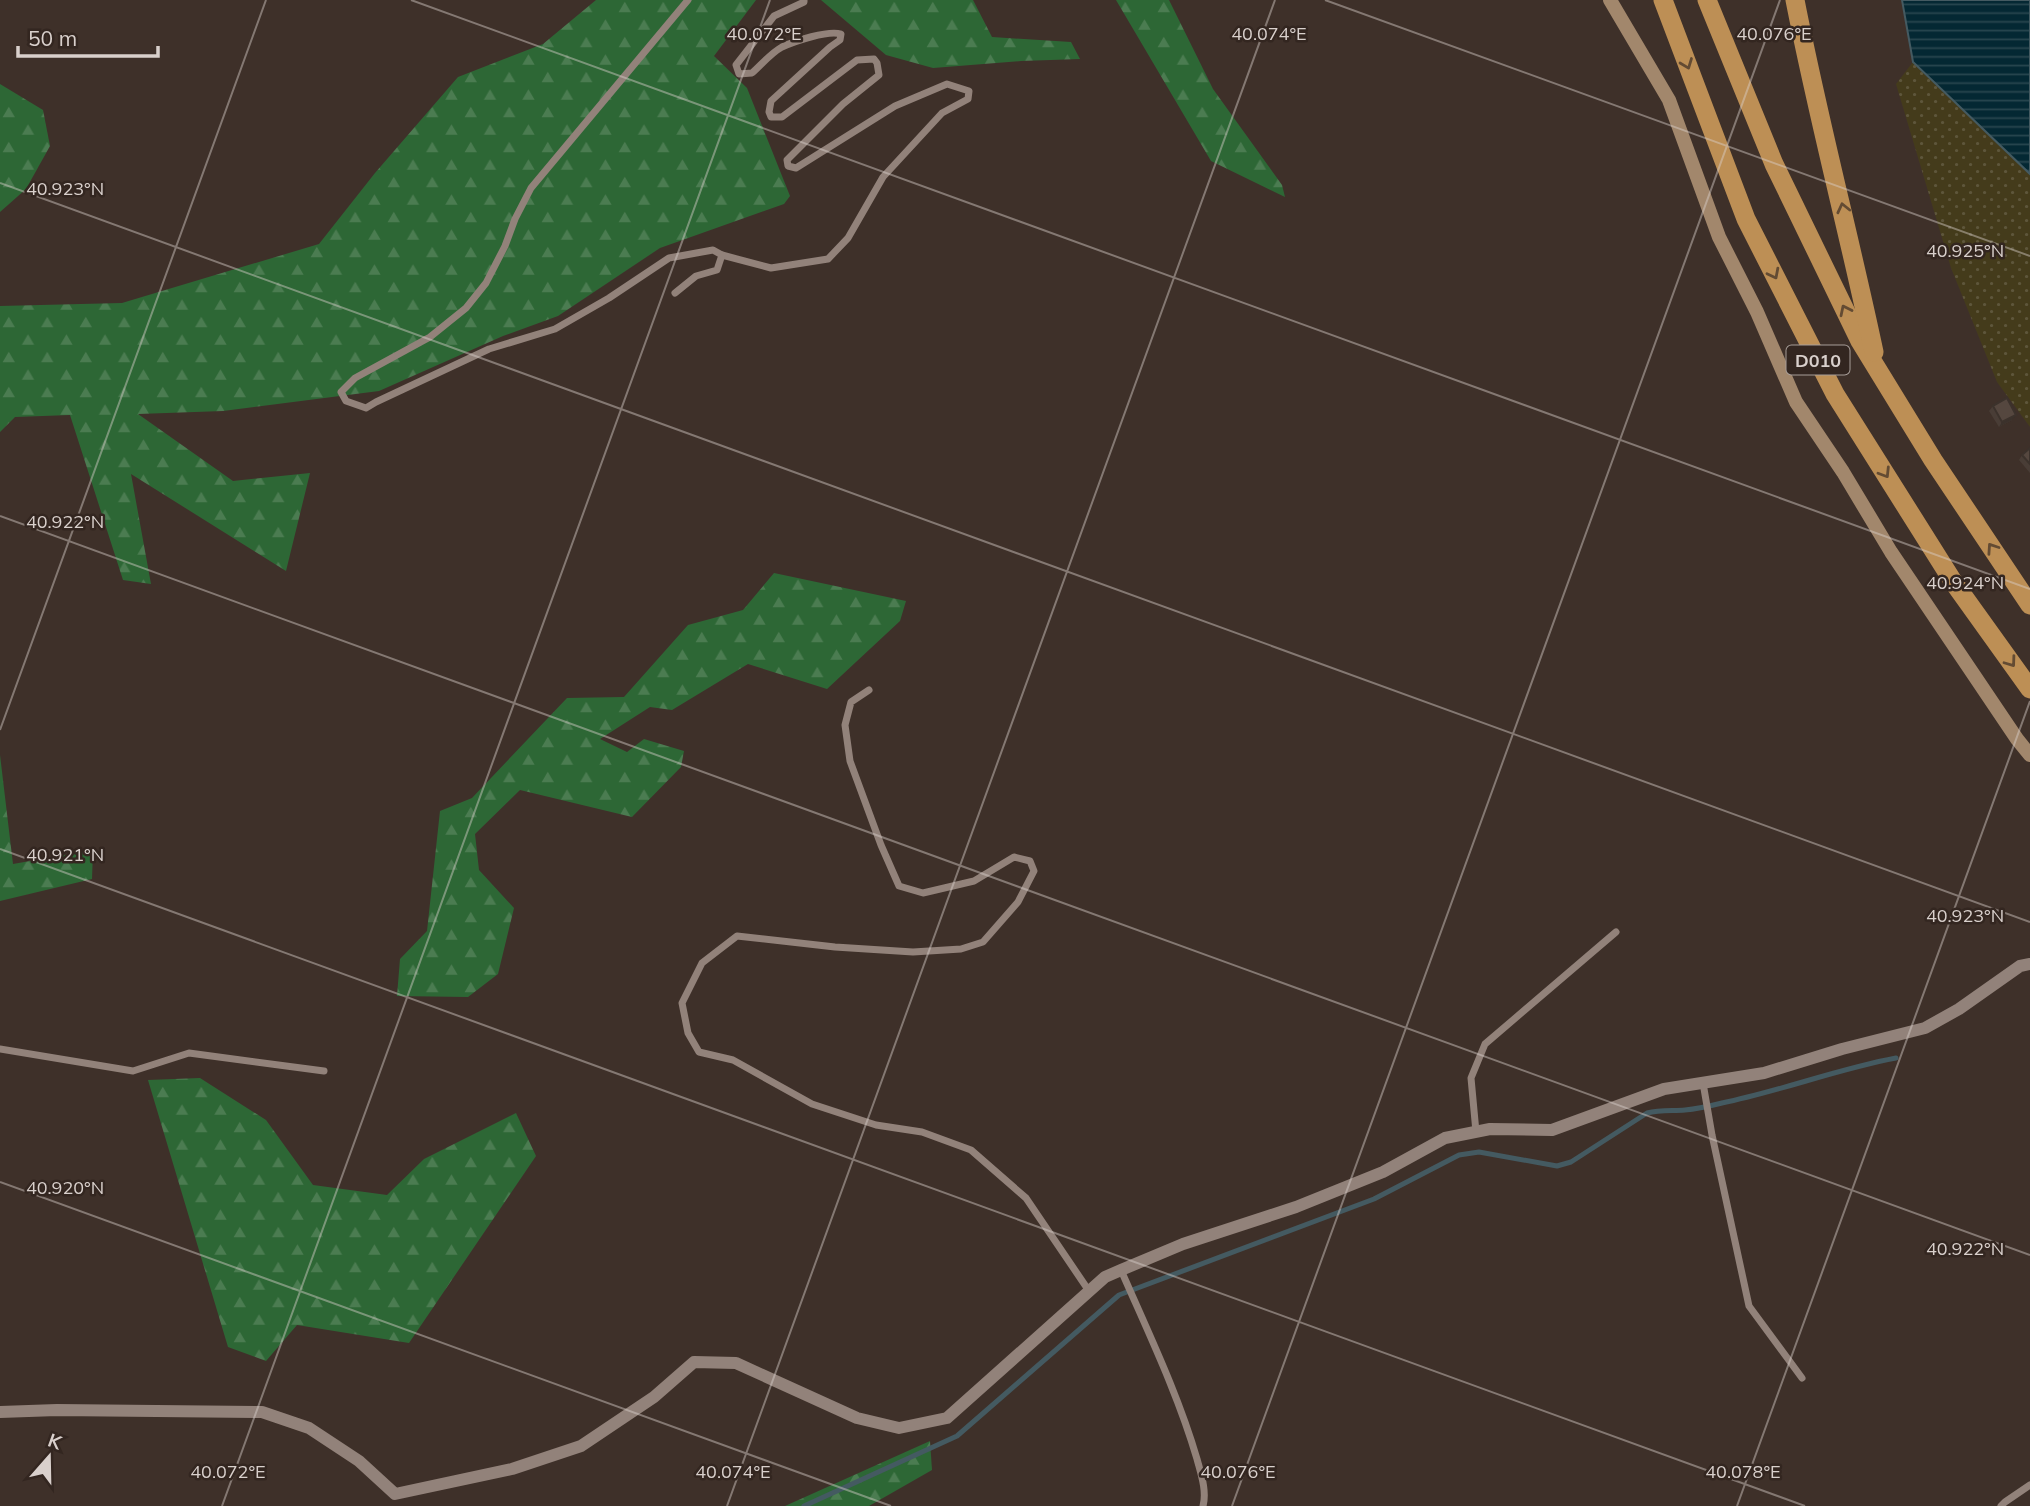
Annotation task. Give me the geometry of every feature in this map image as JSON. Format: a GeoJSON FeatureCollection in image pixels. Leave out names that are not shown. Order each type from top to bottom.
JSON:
{"type":"FeatureCollection","features":[{"type":"Feature","properties":{"kind":"highway","name":"D010"},"geometry":{"type":"LineString","coordinates":[[1663,0],[1746,219],[1835,394],[1954,583],[2030,689]]}},
{"type":"Feature","properties":{"kind":"highway","name":"D010"},"geometry":{"type":"LineString","coordinates":[[1707,0],[1774,164],[1860,341],[1933,460],[2030,605]]}},
{"type":"Feature","properties":{"kind":"highway"},"geometry":{"type":"LineString","coordinates":[[1796,0],[1811,82],[1878,370]]}},
{"type":"Feature","properties":{"kind":"main road"},"geometry":{"type":"LineString","coordinates":[[1610,0],[1669,100],[1719,237],[1757,312],[1796,402],[1843,472],[1891,552],[2030,755]]}},
{"type":"Feature","properties":{"kind":"street"},"geometry":{"type":"LineString","coordinates":[[688,0],[531,188],[486,283],[466,308],[430,337],[355,378],[341,392],[346,401],[366,408],[489,349],[555,329],[609,298],[669,258],[713,250],[722,255],[771,268],[828,259],[848,238],[883,177],[942,113],[968,99],[969,91],[947,85],[895,106],[796,168],[788,166],[787,160],[843,104],[879,75],[874,59],[857,60],[782,117],[771,117],[771,101],[840,40],[841,34],[822,34],[780,48],[752,73],[739,74],[736,65],[775,16],[798,6],[804,0]]}},
{"type":"Feature","properties":{"kind":"street"},"geometry":{"type":"LineString","coordinates":[[675,293],[696,276],[717,270],[722,255]]}},
{"type":"Feature","properties":{"kind":"street"},"geometry":{"type":"LineString","coordinates":[[869,690],[851,702],[845,725],[850,761],[881,845],[900,886],[923,893],[974,881],[1014,857],[1030,861],[1034,871],[1018,902],[983,942],[961,949],[900,951],[737,936],[702,963],[690,985],[682,1003],[688,1033],[699,1052],[733,1060],[812,1104],[876,1125],[922,1132],[971,1150],[1027,1198],[1089,1291]]}},
{"type":"Feature","properties":{"kind":"street"},"geometry":{"type":"LineString","coordinates":[[1476,1132],[1471,1078],[1485,1044],[1616,932]]}},
{"type":"Feature","properties":{"kind":"street"},"geometry":{"type":"LineString","coordinates":[[0,1412],[262,1412],[309,1428],[359,1461],[395,1494],[512,1469],[581,1446],[654,1397],[694,1362],[736,1363],[857,1418],[899,1428],[947,1418],[1105,1277],[1182,1244],[1296,1207],[1383,1172],[1446,1138],[1490,1129],[1552,1130],[1664,1089],[1764,1073],[1842,1049],[1925,1028],[1959,1009],[2020,966],[2030,964]]}},
{"type":"Feature","properties":{"kind":"street"},"geometry":{"type":"LineString","coordinates":[[0,1049],[133,1071],[189,1054],[324,1071]]}},
{"type":"Feature","properties":{"kind":"street"},"geometry":{"type":"LineString","coordinates":[[1703,1083],[1749,1306],[1801,1378]]}},
{"type":"Feature","properties":{"kind":"street"},"geometry":{"type":"LineString","coordinates":[[1121,1270],[1186,1422],[1201,1475],[1205,1498],[1203,1506]]}},
{"type":"Feature","properties":{"kind":"street"},"geometry":{"type":"LineString","coordinates":[[2001,1506],[2030,1485]]}},
{"type":"Feature","properties":{"kind":"green space"},"geometry":{"type":"Polygon","coordinates":[[[596,0],[756,0],[714,56],[747,88],[790,196],[784,204],[660,248],[558,316],[503,336],[379,391],[223,411],[138,414],[233,481],[310,473],[286,571],[131,474],[151,584],[123,580],[70,415],[15,417],[0,432],[0,306],[122,303],[319,244],[375,173],[458,77],[543,44],[596,0]]]}},
{"type":"Feature","properties":{"kind":"green space"},"geometry":{"type":"Polygon","coordinates":[[[821,0],[973,0],[992,37],[1071,42],[1080,59],[933,68],[886,55],[821,0]]]}},
{"type":"Feature","properties":{"kind":"green space"},"geometry":{"type":"Polygon","coordinates":[[[1116,0],[1169,0],[1213,89],[1282,185],[1285,197],[1211,161],[1116,0]]]}},
{"type":"Feature","properties":{"kind":"green space"},"geometry":{"type":"Polygon","coordinates":[[[0,84],[43,110],[50,146],[26,189],[0,212],[0,84]]]}},
{"type":"Feature","properties":{"kind":"green space"},"geometry":{"type":"Polygon","coordinates":[[[774,573],[906,601],[900,621],[827,689],[748,664],[672,710],[650,707],[600,739],[627,752],[644,739],[684,751],[681,767],[632,817],[520,790],[475,834],[479,870],[514,908],[498,974],[468,997],[397,996],[400,959],[427,931],[440,811],[472,798],[567,698],[624,697],[688,625],[743,610],[774,573]]]}},
{"type":"Feature","properties":{"kind":"green space"},"geometry":{"type":"Polygon","coordinates":[[[0,755],[13,864],[93,850],[92,879],[0,901],[0,755]]]}},
{"type":"Feature","properties":{"kind":"green space"},"geometry":{"type":"Polygon","coordinates":[[[200,1078],[266,1120],[313,1185],[387,1195],[424,1159],[516,1113],[536,1156],[409,1343],[297,1325],[266,1361],[228,1347],[148,1080],[200,1078]]]}},
{"type":"Feature","properties":{"kind":"green space"},"geometry":{"type":"Polygon","coordinates":[[[930,1441],[932,1470],[869,1506],[785,1506],[930,1441]]]}},
{"type":"Feature","properties":{"kind":"sand"},"geometry":{"type":"Polygon","coordinates":[[[1913,62],[2030,174],[2030,427],[1997,382],[1951,268],[1896,84],[1913,62]]]}},
{"type":"Feature","properties":{"kind":"water"},"geometry":{"type":"Polygon","coordinates":[[[1902,0],[2030,0],[2030,174],[1913,62],[1902,0]]]}},
{"type":"Feature","properties":{"kind":"building"},"geometry":{"type":"Polygon","coordinates":[[[2007,398],[2016,415],[2002,422],[1993,406],[2007,398]]]}},
{"type":"Feature","properties":{"kind":"building"},"geometry":{"type":"Polygon","coordinates":[[[2030,448],[2030,464],[2022,455],[2030,448]]]}},
{"type":"Feature","properties":{"kind":"waterway"},"geometry":{"type":"LineString","coordinates":[[804,1506],[957,1436],[1119,1295],[1374,1199],[1459,1155],[1479,1152],[1557,1166],[1571,1162],[1647,1113],[1690,1110],[1896,1058]]}}]}
